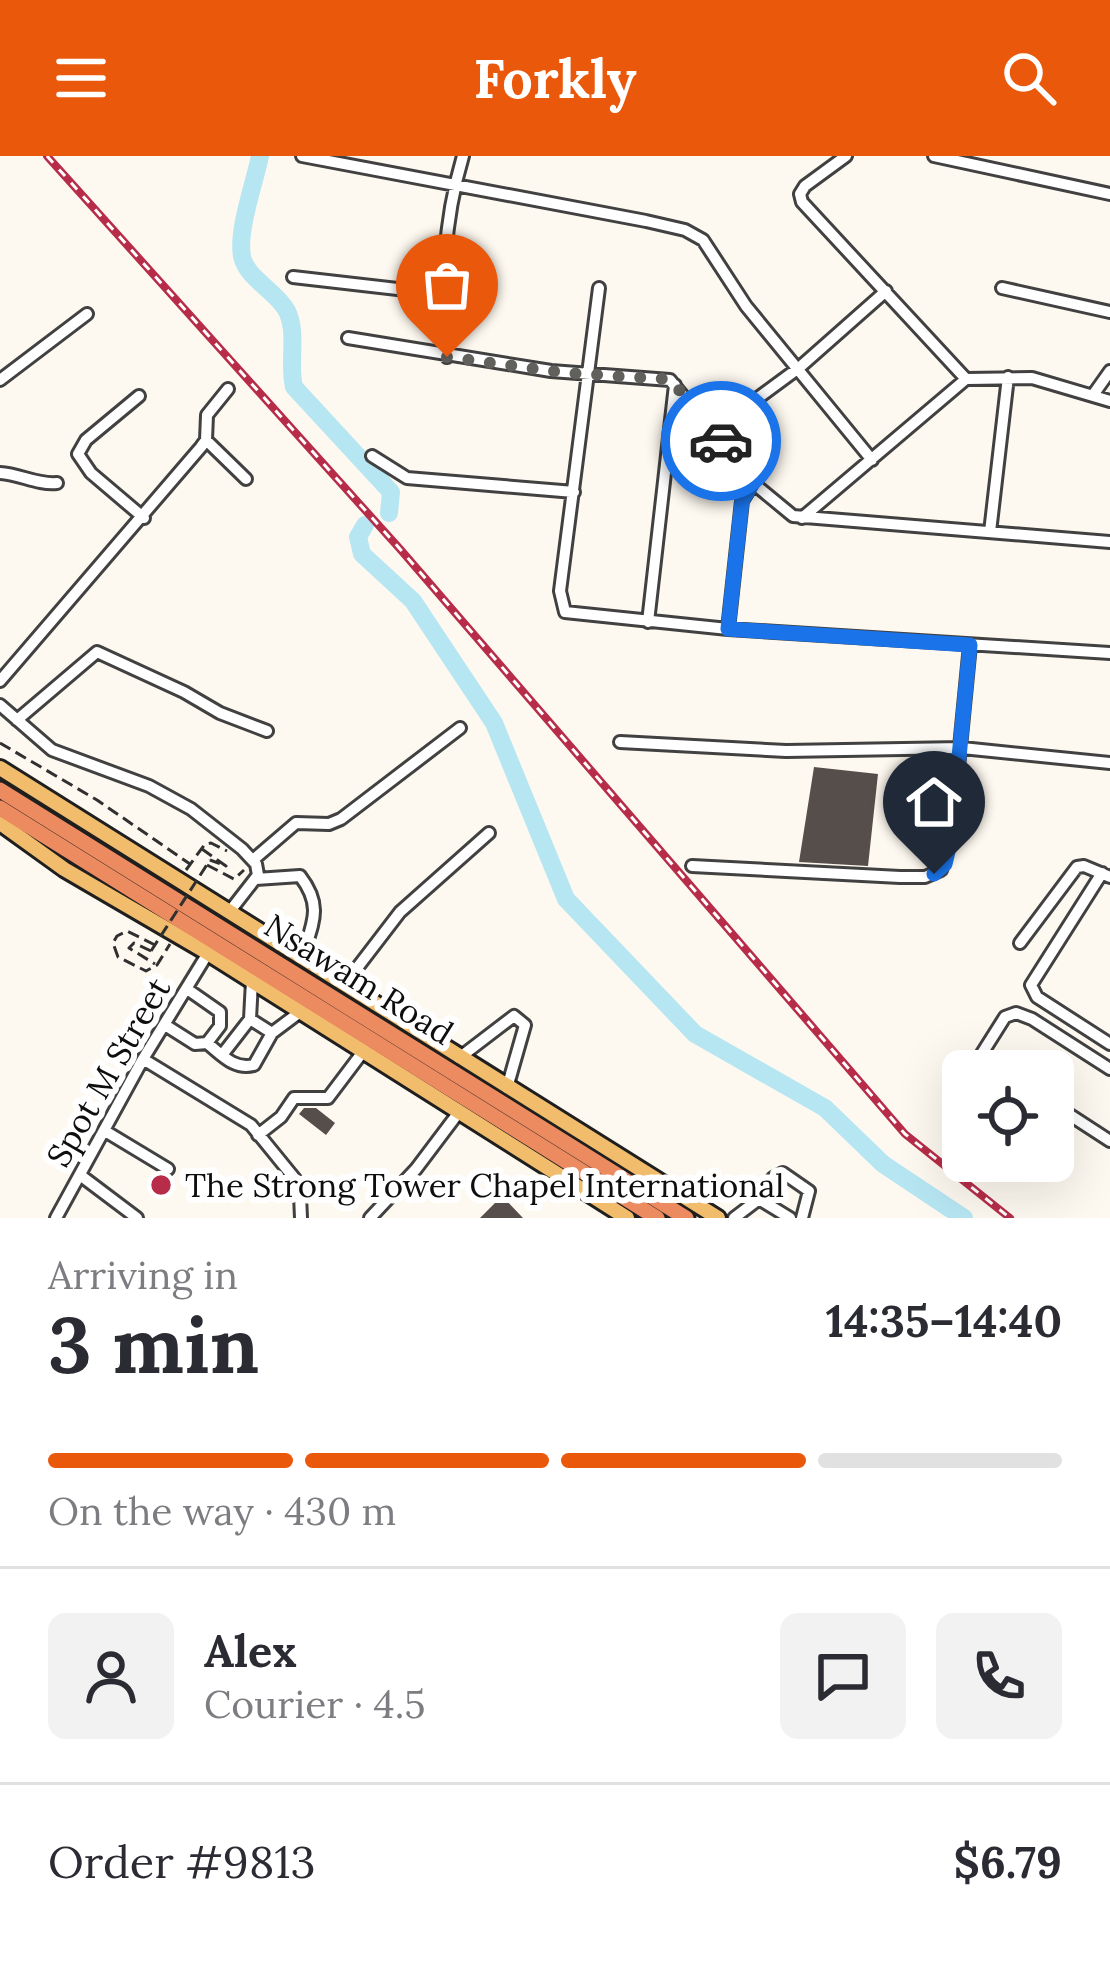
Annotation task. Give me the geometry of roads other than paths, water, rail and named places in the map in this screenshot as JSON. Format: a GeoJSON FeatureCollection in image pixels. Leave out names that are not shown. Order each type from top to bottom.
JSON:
{"type":"FeatureCollection","features":[{"type":"Feature","properties":{"kind":"highway","name":"Nsawam Road"},"geometry":{"type":"LineString","coordinates":[[0,790],[686,1218]]}},
{"type":"Feature","properties":{"kind":"highway","name":"Nsawam Road"},"geometry":{"type":"LineString","coordinates":[[0,808],[657,1218]]}},
{"type":"Feature","properties":{"kind":"main road"},"geometry":{"type":"LineString","coordinates":[[0,767],[718,1218]]}},
{"type":"Feature","properties":{"kind":"main road"},"geometry":{"type":"LineString","coordinates":[[0,824],[64,869],[208,953],[627,1218]]}},
{"type":"Feature","properties":{"kind":"street"},"geometry":{"type":"LineString","coordinates":[[302,156],[646,220],[694,234],[711,249],[746,306],[872,460]]}},
{"type":"Feature","properties":{"kind":"street"},"geometry":{"type":"LineString","coordinates":[[447,357],[442,294],[454,185],[463,156]]}},
{"type":"Feature","properties":{"kind":"street"},"geometry":{"type":"LineString","coordinates":[[934,156],[1110,194]]}},
{"type":"Feature","properties":{"kind":"street"},"geometry":{"type":"LineString","coordinates":[[838,158],[805,186],[800,198],[966,380]]}},
{"type":"Feature","properties":{"kind":"street"},"geometry":{"type":"LineString","coordinates":[[293,278],[442,294]]}},
{"type":"Feature","properties":{"kind":"street"},"geometry":{"type":"LineString","coordinates":[[599,288],[560,591],[563,608],[574,616],[1110,653]]}},
{"type":"Feature","properties":{"kind":"street"},"geometry":{"type":"LineString","coordinates":[[1002,288],[1110,312]]}},
{"type":"Feature","properties":{"kind":"street"},"geometry":{"type":"LineString","coordinates":[[713,431],[800,368],[886,292]]}},
{"type":"Feature","properties":{"kind":"street"},"geometry":{"type":"LineString","coordinates":[[0,380],[87,314]]}},
{"type":"Feature","properties":{"kind":"street"},"geometry":{"type":"LineString","coordinates":[[348,338],[447,357],[587,374],[658,377],[675,385],[753,483],[786,514],[1110,542]]}},
{"type":"Feature","properties":{"kind":"street"},"geometry":{"type":"LineString","coordinates":[[1094,394],[1110,371]]}},
{"type":"Feature","properties":{"kind":"street"},"geometry":{"type":"LineString","coordinates":[[990,532],[1009,376]]}},
{"type":"Feature","properties":{"kind":"street"},"geometry":{"type":"LineString","coordinates":[[802,518],[966,380],[1009,376],[1053,382],[1110,401]]}},
{"type":"Feature","properties":{"kind":"street"},"geometry":{"type":"LineString","coordinates":[[648,622],[675,385]]}},
{"type":"Feature","properties":{"kind":"street"},"geometry":{"type":"LineString","coordinates":[[0,681],[206,440],[207,415],[228,389]]}},
{"type":"Feature","properties":{"kind":"street"},"geometry":{"type":"LineString","coordinates":[[139,396],[86,440],[78,454],[91,473],[144,518]]}},
{"type":"Feature","properties":{"kind":"street"},"geometry":{"type":"LineString","coordinates":[[206,440],[246,478]]}},
{"type":"Feature","properties":{"kind":"street"},"geometry":{"type":"LineString","coordinates":[[372,456],[407,478],[574,492]]}},
{"type":"Feature","properties":{"kind":"street"},"geometry":{"type":"LineString","coordinates":[[0,472],[43,484],[57,483]]}},
{"type":"Feature","properties":{"kind":"street"},"geometry":{"type":"LineString","coordinates":[[728,629],[742,501],[753,483]]}},
{"type":"Feature","properties":{"kind":"street"},"geometry":{"type":"LineString","coordinates":[[692,866],[879,876],[934,874],[948,856],[970,645]]}},
{"type":"Feature","properties":{"kind":"street"},"geometry":{"type":"LineString","coordinates":[[17,720],[97,652],[267,731]]}},
{"type":"Feature","properties":{"kind":"street"},"geometry":{"type":"LineString","coordinates":[[0,705],[52,750],[148,786],[191,809],[258,868],[256,880],[230,911]]}},
{"type":"Feature","properties":{"kind":"street"},"geometry":{"type":"LineString","coordinates":[[244,859],[296,823],[341,820],[460,728]]}},
{"type":"Feature","properties":{"kind":"street"},"geometry":{"type":"LineString","coordinates":[[620,742],[786,751],[962,748],[1110,763]]}},
{"type":"Feature","properties":{"kind":"street"},"geometry":{"type":"LineString","coordinates":[[344,986],[400,912],[489,833]]}},
{"type":"Feature","properties":{"kind":"street"},"geometry":{"type":"LineString","coordinates":[[1020,943],[1077,868],[1106,875],[1031,985],[1037,998],[1110,1044]]}},
{"type":"Feature","properties":{"kind":"street"},"geometry":{"type":"LineString","coordinates":[[256,880],[300,876],[308,885],[317,906],[302,958]]}},
{"type":"Feature","properties":{"kind":"street","name":"Spot M Street"},"geometry":{"type":"LineString","coordinates":[[56,1218],[143,1059],[208,953]]}},
{"type":"Feature","properties":{"kind":"street"},"geometry":{"type":"LineString","coordinates":[[222,1055],[250,1019],[252,981]]}},
{"type":"Feature","properties":{"kind":"street"},"geometry":{"type":"LineString","coordinates":[[187,989],[220,1012],[220,1026],[207,1043]]}},
{"type":"Feature","properties":{"kind":"street"},"geometry":{"type":"LineString","coordinates":[[165,1025],[194,1043],[207,1043],[236,1066],[254,1065],[272,1033],[300,1012]]}},
{"type":"Feature","properties":{"kind":"street"},"geometry":{"type":"LineString","coordinates":[[984,1050],[1005,1017],[1016,1013],[1110,1069]]}},
{"type":"Feature","properties":{"kind":"street"},"geometry":{"type":"LineString","coordinates":[[459,1058],[514,1016],[525,1025],[507,1088]]}},
{"type":"Feature","properties":{"kind":"street"},"geometry":{"type":"LineString","coordinates":[[250,1019],[272,1033]]}},
{"type":"Feature","properties":{"kind":"street"},"geometry":{"type":"LineString","coordinates":[[258,1135],[296,1097],[323,1100],[332,1095],[362,1053]]}},
{"type":"Feature","properties":{"kind":"street"},"geometry":{"type":"LineString","coordinates":[[143,1059],[225,1107],[258,1135],[295,1179],[301,1218]]}},
{"type":"Feature","properties":{"kind":"street"},"geometry":{"type":"LineString","coordinates":[[370,1218],[416,1169],[459,1112]]}},
{"type":"Feature","properties":{"kind":"street"},"geometry":{"type":"LineString","coordinates":[[1074,1118],[1110,1141]]}},
{"type":"Feature","properties":{"kind":"street"},"geometry":{"type":"LineString","coordinates":[[105,1131],[168,1169]]}},
{"type":"Feature","properties":{"kind":"street"},"geometry":{"type":"LineString","coordinates":[[734,1218],[783,1173],[809,1191],[802,1218]]}},
{"type":"Feature","properties":{"kind":"street"},"geometry":{"type":"LineString","coordinates":[[80,1175],[137,1218]]}},
{"type":"Feature","properties":{"kind":"street"},"geometry":{"type":"LineString","coordinates":[[759,1199],[790,1218]]}},
{"type":"Feature","properties":{"kind":"waterway"},"geometry":{"type":"LineString","coordinates":[[260,156],[244,223],[243,260],[287,311],[294,387],[391,492],[389,513]]}},
{"type":"Feature","properties":{"kind":"waterway"},"geometry":{"type":"LineString","coordinates":[[365,525],[358,537],[362,554],[413,601],[494,723],[566,899],[695,1034],[825,1108],[883,1164],[964,1218]]}},
{"type":"Feature","properties":{"kind":"railway"},"geometry":{"type":"LineString","coordinates":[[47,156],[400,549],[905,1134],[1010,1218]]}},
{"type":"Feature","properties":{"kind":"place","name":"The Strong Tower Chapel International"},"geometry":{"type":"Point","coordinates":[161,1185]}}]}
